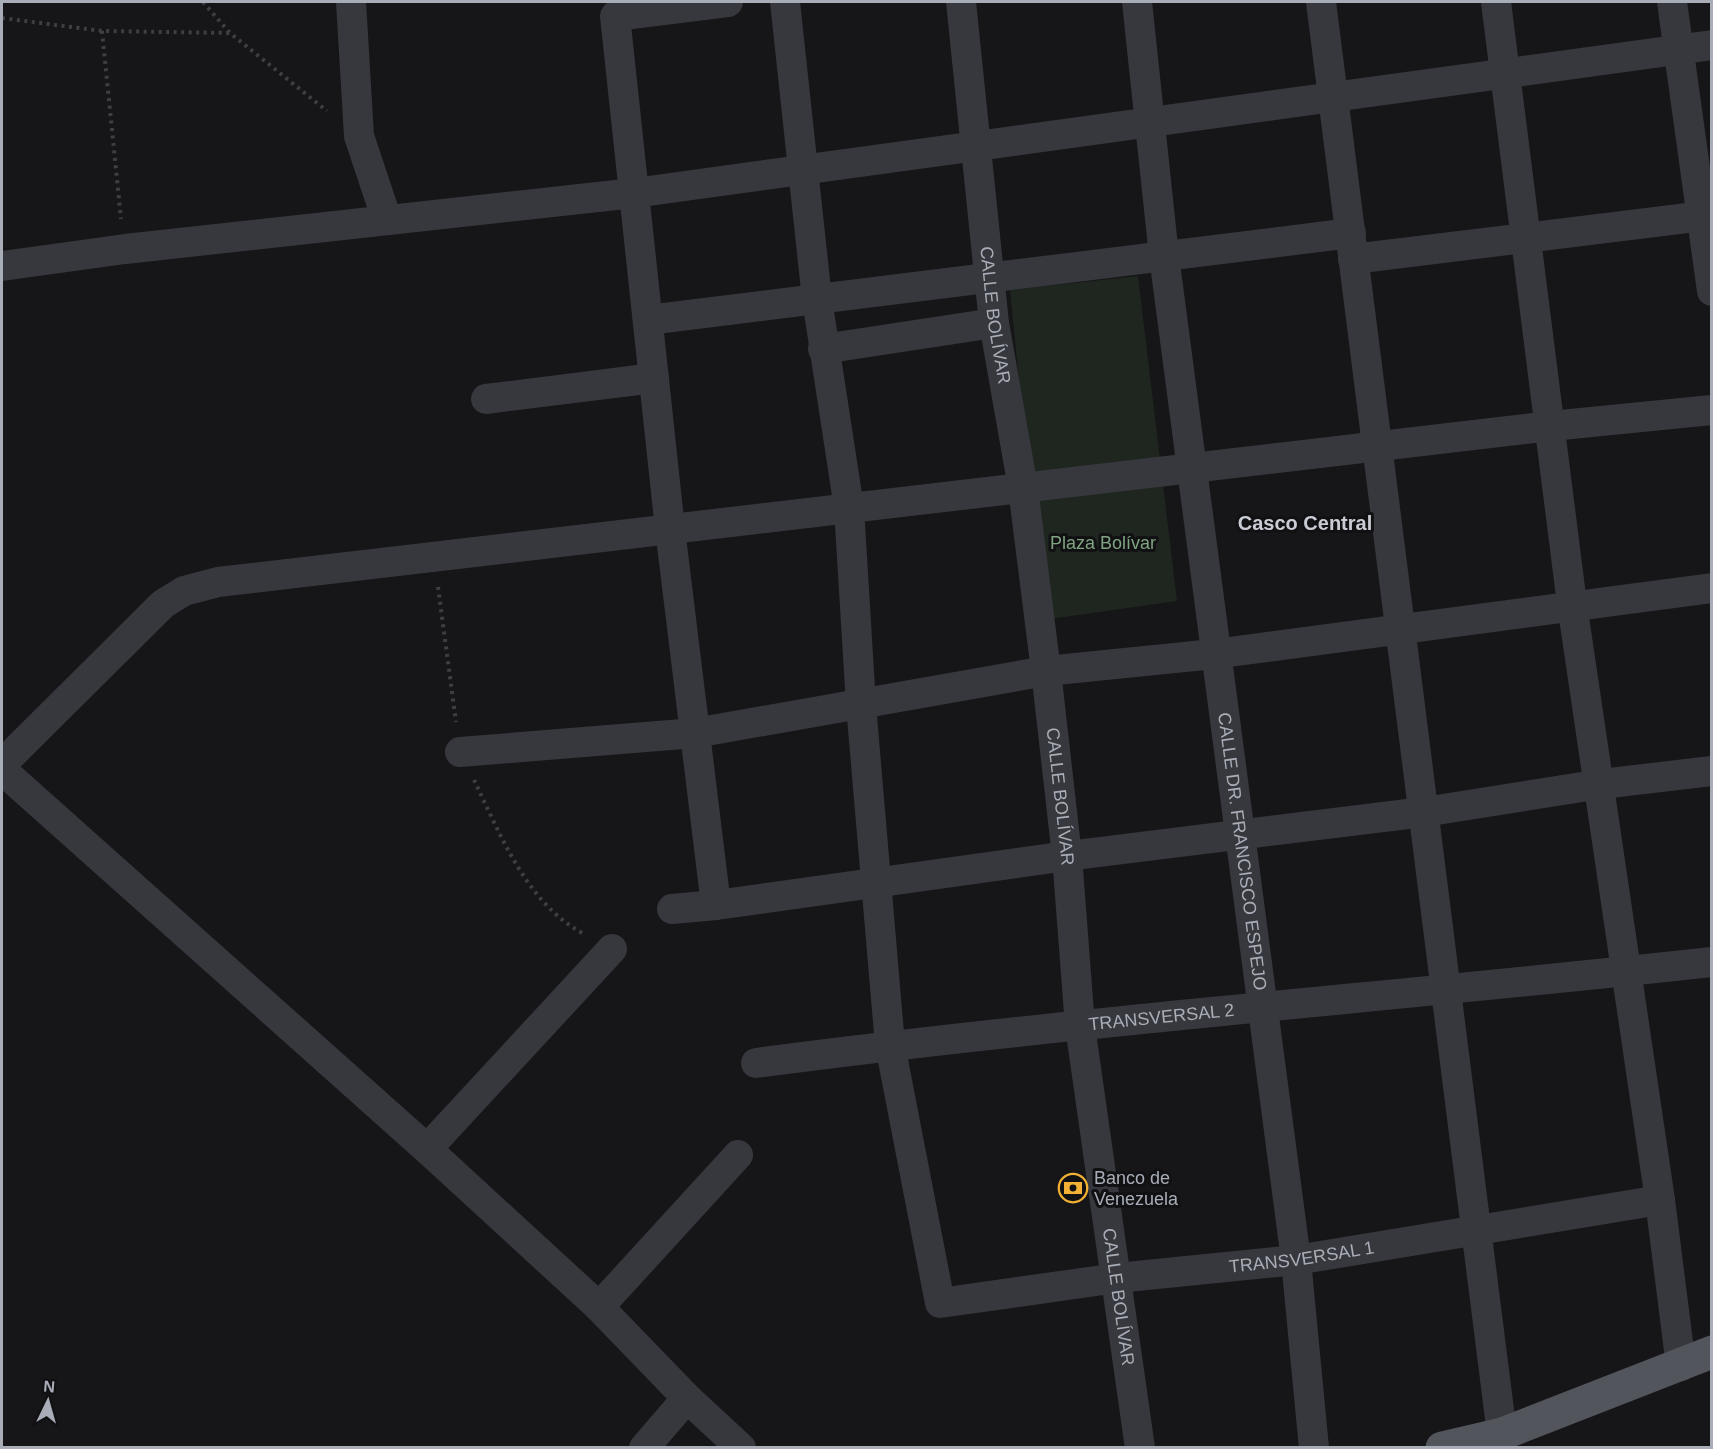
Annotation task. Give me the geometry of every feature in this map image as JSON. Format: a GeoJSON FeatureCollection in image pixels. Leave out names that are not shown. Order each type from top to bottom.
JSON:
{"type":"FeatureCollection","features":[{"type":"Feature","properties":{"kind":"main road"},"geometry":{"type":"LineString","coordinates":[[1442,1448],[1502,1434],[1712,1352]]}},
{"type":"Feature","properties":{"kind":"street"},"geometry":{"type":"LineString","coordinates":[[351,2],[359,136],[387,220]]}},
{"type":"Feature","properties":{"kind":"street"},"geometry":{"type":"LineString","coordinates":[[716,904],[670,529],[615,16],[728,2]]}},
{"type":"Feature","properties":{"kind":"street"},"geometry":{"type":"LineString","coordinates":[[785,2],[816,299],[849,508],[861,705],[890,1045]]}},
{"type":"Feature","properties":{"kind":"street","name":"CALLE BOLÍVAR"},"geometry":{"type":"LineString","coordinates":[[961,2],[994,323],[1023,488],[1046,671],[1067,856],[1080,1026],[1140,1448]]}},
{"type":"Feature","properties":{"kind":"street","name":"CALLE DR. FRANCISCO ESPEJO"},"geometry":{"type":"LineString","coordinates":[[1137,2],[1164,256],[1214,654],[1265,1005],[1296,1260],[1314,1448]]}},
{"type":"Feature","properties":{"kind":"street"},"geometry":{"type":"LineString","coordinates":[[1321,2],[1502,1434]]}},
{"type":"Feature","properties":{"kind":"street"},"geometry":{"type":"LineString","coordinates":[[1496,2],[1572,604],[1601,784],[1625,971],[1660,1200],[1681,1366]]}},
{"type":"Feature","properties":{"kind":"street"},"geometry":{"type":"LineString","coordinates":[[1672,2],[1706,216],[1712,291]]}},
{"type":"Feature","properties":{"kind":"street"},"geometry":{"type":"LineString","coordinates":[[2,266],[125,249],[633,193],[1712,45]]}},
{"type":"Feature","properties":{"kind":"street"},"geometry":{"type":"LineString","coordinates":[[648,320],[1164,256],[1525,238],[1706,216]]}},
{"type":"Feature","properties":{"kind":"street"},"geometry":{"type":"LineString","coordinates":[[823,349],[994,323]]}},
{"type":"Feature","properties":{"kind":"street"},"geometry":{"type":"LineString","coordinates":[[486,399],[654,378]]}},
{"type":"Feature","properties":{"kind":"street"},"geometry":{"type":"LineString","coordinates":[[2,764],[163,604],[184,591],[218,582],[1551,426],[1712,410]]}},
{"type":"Feature","properties":{"kind":"street"},"geometry":{"type":"LineString","coordinates":[[460,752],[694,733],[1046,671],[1214,654],[1572,604],[1712,588]]}},
{"type":"Feature","properties":{"kind":"street"},"geometry":{"type":"LineString","coordinates":[[2,770],[427,1149],[599,1307],[687,1398],[741,1448]]}},
{"type":"Feature","properties":{"kind":"street"},"geometry":{"type":"LineString","coordinates":[[672,909],[1239,834],[1424,813],[1601,784],[1712,771]]}},
{"type":"Feature","properties":{"kind":"street"},"geometry":{"type":"LineString","coordinates":[[427,1149],[612,949]]}},
{"type":"Feature","properties":{"kind":"street","name":"TRANSVERSAL 2"},"geometry":{"type":"LineString","coordinates":[[756,1063],[890,1045],[1265,1005],[1447,991],[1712,962]]}},
{"type":"Feature","properties":{"kind":"street","name":"TRANSVERSAL 1"},"geometry":{"type":"LineString","coordinates":[[890,1045],[940,1303],[1117,1278],[1296,1260],[1660,1200]]}},
{"type":"Feature","properties":{"kind":"street"},"geometry":{"type":"LineString","coordinates":[[599,1307],[738,1155]]}},
{"type":"Feature","properties":{"kind":"street"},"geometry":{"type":"LineString","coordinates":[[644,1448],[687,1398]]}},
{"type":"Feature","properties":{"kind":"path"},"geometry":{"type":"LineString","coordinates":[[203,2],[230,33],[359,136]]}},
{"type":"Feature","properties":{"kind":"path"},"geometry":{"type":"LineString","coordinates":[[2,18],[102,31],[230,33]]}},
{"type":"Feature","properties":{"kind":"path"},"geometry":{"type":"LineString","coordinates":[[102,31],[125,249]]}},
{"type":"Feature","properties":{"kind":"green space","name":"Plaza Bolívar"},"geometry":{"type":"Polygon","coordinates":[[[1138,276],[1177,601],[1043,620],[1010,290],[1138,276]]]}},
{"type":"Feature","properties":{"kind":"place","name":"Banco de Venezuela"},"geometry":{"type":"Point","coordinates":[1073,1188]}},
{"type":"Feature","properties":{"kind":"district","name":"Casco Central"},"geometry":{"type":"Point","coordinates":[1305,523]}}]}
